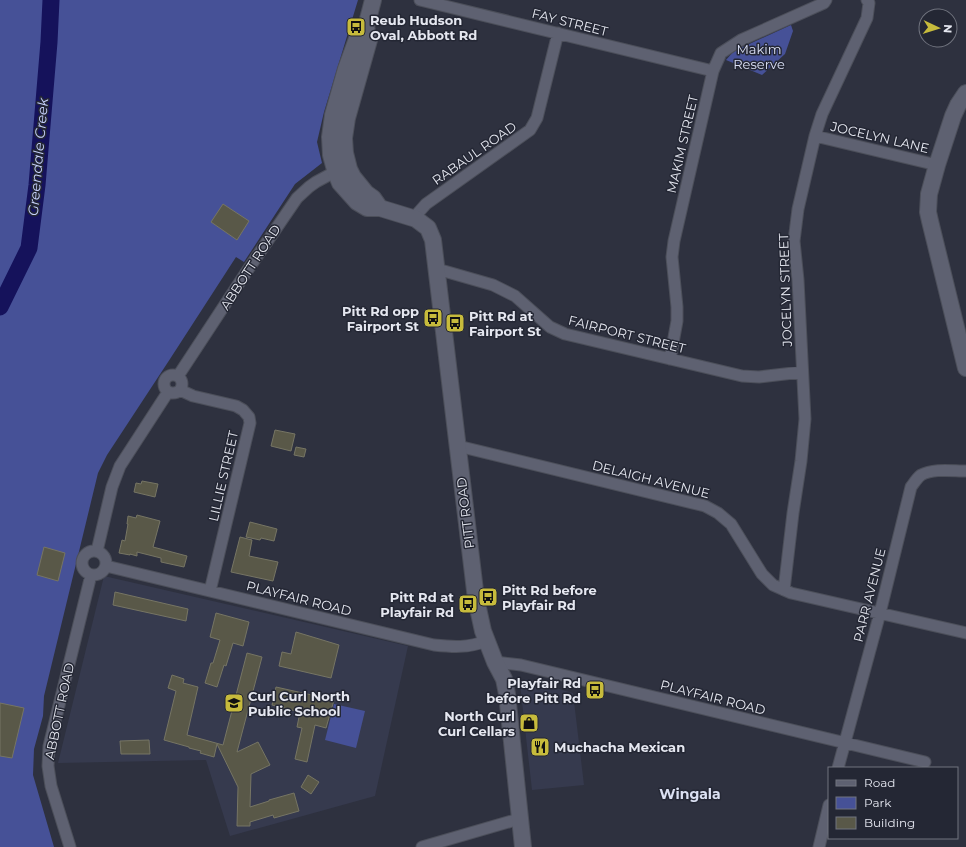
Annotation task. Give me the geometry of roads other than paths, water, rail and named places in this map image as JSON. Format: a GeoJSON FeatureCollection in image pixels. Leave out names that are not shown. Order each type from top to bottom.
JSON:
{"type":"FeatureCollection","features":[{"type":"Feature","properties":{"kind":"main road"},"geometry":{"type":"LineString","coordinates":[[343,171],[331,155],[330,137],[333,115],[346,69],[358,36],[366,27],[373,0]]}},
{"type":"Feature","properties":{"kind":"main road"},"geometry":{"type":"LineString","coordinates":[[966,93],[953,116],[929,194],[928,212],[966,368]]}},
{"type":"Feature","properties":{"kind":"main road","name":"PITT ROAD"},"geometry":{"type":"LineString","coordinates":[[343,171],[340,183],[356,202],[366,208],[380,208],[416,219],[424,225],[433,240],[476,600],[479,618],[486,641],[504,678],[523,847]]}},
{"type":"Feature","properties":{"kind":"street","name":"FAY STREET"},"geometry":{"type":"LineString","coordinates":[[420,0],[713,71]]}},
{"type":"Feature","properties":{"kind":"street","name":"MAKIM STREET"},"geometry":{"type":"LineString","coordinates":[[670,359],[677,321],[672,257],[674,241],[713,71],[721,53],[741,40],[824,3],[826,0]]}},
{"type":"Feature","properties":{"kind":"street","name":"JOCELYN STREET"},"geometry":{"type":"LineString","coordinates":[[784,590],[805,420],[798,280],[794,241],[798,209],[815,136],[822,114],[867,18],[869,3],[867,0]]}},
{"type":"Feature","properties":{"kind":"street","name":"RABAUL ROAD"},"geometry":{"type":"LineString","coordinates":[[416,219],[418,213],[426,204],[530,130],[537,118],[558,33]]}},
{"type":"Feature","properties":{"kind":"street","name":"JOCELYN LANE"},"geometry":{"type":"LineString","coordinates":[[815,136],[938,165]]}},
{"type":"Feature","properties":{"kind":"street","name":"ABBOTT ROAD"},"geometry":{"type":"LineString","coordinates":[[168,392],[163,385],[165,379],[167,376],[173,374],[178,376],[297,198],[316,182],[343,171]]}},
{"type":"Feature","properties":{"kind":"street","name":"FAIRPORT STREET"},"geometry":{"type":"LineString","coordinates":[[437,269],[504,290],[515,296],[550,327],[565,334],[742,376],[759,377],[802,372]]}},
{"type":"Feature","properties":{"kind":"street"},"geometry":{"type":"LineString","coordinates":[[98,551],[112,487],[120,466],[168,392],[174,393],[180,390],[182,385],[181,379],[178,376]]}},
{"type":"Feature","properties":{"kind":"street","name":"LILLIE STREET"},"geometry":{"type":"LineString","coordinates":[[180,390],[192,396],[236,406],[243,410],[249,417],[250,423],[210,591]]}},
{"type":"Feature","properties":{"kind":"street","name":"DELAIGH AVENUE"},"geometry":{"type":"LineString","coordinates":[[458,446],[705,506],[718,513],[730,524],[762,574],[773,585],[791,593],[966,633]]}},
{"type":"Feature","properties":{"kind":"street","name":"PARR AVENUE"},"geometry":{"type":"LineString","coordinates":[[838,767],[880,613],[911,487],[920,476],[927,473],[942,471],[966,471]]}},
{"type":"Feature","properties":{"kind":"street"},"geometry":{"type":"LineString","coordinates":[[98,551],[104,555],[106,566],[102,572],[95,575],[88,573],[83,567],[83,560],[84,556],[90,552],[98,551]]}},
{"type":"Feature","properties":{"kind":"street","name":"PLAYFAIR ROAD"},"geometry":{"type":"LineString","coordinates":[[106,566],[434,645],[458,647],[486,641]]}},
{"type":"Feature","properties":{"kind":"street","name":"ABBOTT ROAD"},"geometry":{"type":"LineString","coordinates":[[70,847],[52,786],[48,766],[49,746],[92,574]]}},
{"type":"Feature","properties":{"kind":"street","name":"PLAYFAIR ROAD"},"geometry":{"type":"LineString","coordinates":[[495,662],[521,665],[925,762]]}},
{"type":"Feature","properties":{"kind":"street"},"geometry":{"type":"LineString","coordinates":[[819,847],[828,808]]}},
{"type":"Feature","properties":{"kind":"street"},"geometry":{"type":"LineString","coordinates":[[422,847],[520,819]]}},
{"type":"Feature","properties":{"kind":"waterway","name":"Greendale Creek"},"geometry":{"type":"LineString","coordinates":[[0,307],[29,248],[37,185],[51,0]]}},
{"type":"Feature","properties":{"kind":"place","name":"Reub Hudson Oval, Abbott Rd"},"geometry":{"type":"Point","coordinates":[356,27]}},
{"type":"Feature","properties":{"kind":"place","name":"Pitt Rd opp Fairport St"},"geometry":{"type":"Point","coordinates":[433,318]}},
{"type":"Feature","properties":{"kind":"place","name":"Pitt Rd at Fairport St"},"geometry":{"type":"Point","coordinates":[455,323]}},
{"type":"Feature","properties":{"kind":"place","name":"Pitt Rd before Playfair Rd"},"geometry":{"type":"Point","coordinates":[488,597]}},
{"type":"Feature","properties":{"kind":"place","name":"Pitt Rd at Playfair Rd"},"geometry":{"type":"Point","coordinates":[468,604]}},
{"type":"Feature","properties":{"kind":"place","name":"Playfair Rd before Pitt Rd"},"geometry":{"type":"Point","coordinates":[595,690]}},
{"type":"Feature","properties":{"kind":"place","name":"Curl Curl North Public School"},"geometry":{"type":"Point","coordinates":[234,703]}},
{"type":"Feature","properties":{"kind":"place","name":"North Curl Curl Cellars"},"geometry":{"type":"Point","coordinates":[529,723]}},
{"type":"Feature","properties":{"kind":"place","name":"Muchacha Mexican"},"geometry":{"type":"Point","coordinates":[540,747]}},
{"type":"Feature","properties":{"kind":"district","name":"Wingala"},"geometry":{"type":"Point","coordinates":[690,794]}},
{"type":"Feature","properties":{"kind":"park label","name":"Makim Reserve"},"geometry":{"type":"Point","coordinates":[759,56]}}]}
